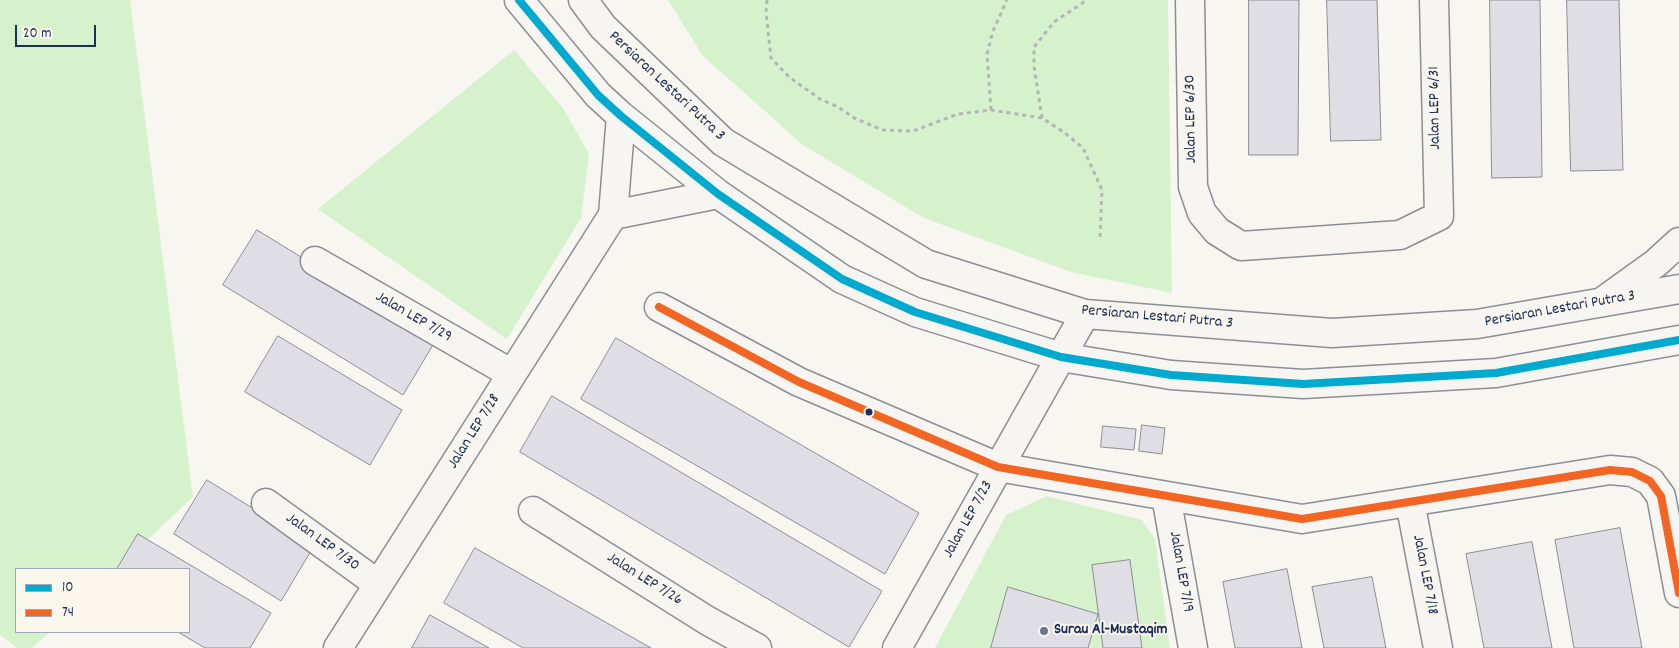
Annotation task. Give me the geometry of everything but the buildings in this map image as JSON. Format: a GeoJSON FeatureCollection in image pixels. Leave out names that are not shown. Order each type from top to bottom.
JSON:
{"type":"FeatureCollection","features":[{"type":"Feature","properties":{"kind":"street"},"geometry":{"type":"LineString","coordinates":[[519,0],[598,95],[621,116],[718,194],[842,279],[915,312],[1061,357],[1171,375],[1303,384],[1496,373],[1679,340]]}},
{"type":"Feature","properties":{"kind":"street","name":"Persiaran Lestari Putra 3"},"geometry":{"type":"LineString","coordinates":[[582,0],[603,27],[723,142],[926,264],[1085,314],[1332,333],[1477,324],[1679,289]]}},
{"type":"Feature","properties":{"kind":"street","name":"Jalan LEP 6/30"},"geometry":{"type":"LineString","coordinates":[[1190,0],[1193,187],[1202,213],[1217,231],[1241,246],[1400,235],[1439,216]]}},
{"type":"Feature","properties":{"kind":"street","name":"Jalan LEP 6/31"},"geometry":{"type":"LineString","coordinates":[[1434,0],[1439,216]]}},
{"type":"Feature","properties":{"kind":"street"},"geometry":{"type":"LineString","coordinates":[[621,116],[613,215],[718,194]]}},
{"type":"Feature","properties":{"kind":"street","name":"Jalan LEP 7/28"},"geometry":{"type":"LineString","coordinates":[[338,648],[613,215]]}},
{"type":"Feature","properties":{"kind":"street"},"geometry":{"type":"LineString","coordinates":[[1601,303],[1656,263],[1679,242]]}},
{"type":"Feature","properties":{"kind":"street","name":"Jalan LEP 7/29"},"geometry":{"type":"LineString","coordinates":[[315,261],[512,374]]}},
{"type":"Feature","properties":{"kind":"street"},"geometry":{"type":"LineString","coordinates":[[659,307],[799,382],[998,467],[1166,496],[1302,519],[1610,470],[1632,472],[1650,481],[1661,496],[1679,593]]}},
{"type":"Feature","properties":{"kind":"street","name":"Jalan LEP 7/23"},"geometry":{"type":"LineString","coordinates":[[897,648],[1085,314]]}},
{"type":"Feature","properties":{"kind":"street","name":"Jalan LEP 7/19"},"geometry":{"type":"LineString","coordinates":[[1166,496],[1193,648]]}},
{"type":"Feature","properties":{"kind":"street","name":"Jalan LEP 7/18"},"geometry":{"type":"LineString","coordinates":[[1410,502],[1438,648]]}},
{"type":"Feature","properties":{"kind":"street","name":"Jalan LEP 7/30"},"geometry":{"type":"LineString","coordinates":[[266,503],[378,584]]}},
{"type":"Feature","properties":{"kind":"street","name":"Jalan LEP 7/26"},"geometry":{"type":"LineString","coordinates":[[533,510],[708,620],[757,648]]}},
{"type":"Feature","properties":{"kind":"path"},"geometry":{"type":"LineString","coordinates":[[767,0],[766,12],[772,58],[790,77],[807,90],[854,118],[883,130],[913,131],[958,114],[991,110],[1042,118],[1065,132],[1083,148],[1102,190],[1100,239]]}},
{"type":"Feature","properties":{"kind":"path"},"geometry":{"type":"LineString","coordinates":[[991,110],[987,54],[993,31],[1007,0]]}},
{"type":"Feature","properties":{"kind":"path"},"geometry":{"type":"LineString","coordinates":[[1042,118],[1034,66],[1034,47],[1054,22],[1087,0]]}},
{"type":"Feature","properties":{"kind":"green space"},"geometry":{"type":"Polygon","coordinates":[[[0,0],[130,0],[193,497],[117,568],[15,568],[15,633],[49,633],[32,648],[17,648],[0,635],[0,0]]]}},
{"type":"Feature","properties":{"kind":"green space"},"geometry":{"type":"Polygon","coordinates":[[[668,0],[1168,0],[1172,293],[1071,272],[924,218],[803,145],[703,56],[668,0]]]}},
{"type":"Feature","properties":{"kind":"green space"},"geometry":{"type":"Polygon","coordinates":[[[514,50],[563,108],[589,154],[581,218],[507,339],[318,209],[514,50]]]}},
{"type":"Feature","properties":{"kind":"green space"},"geometry":{"type":"Polygon","coordinates":[[[1047,496],[1142,520],[1155,539],[1170,648],[935,648],[1006,515],[1047,496]]]}},
{"type":"Feature","properties":{"kind":"transit line","name":"10"},"geometry":{"type":"LineString","coordinates":[[519,0],[598,95],[621,116],[718,194],[842,279],[915,312],[1061,357],[1171,375],[1303,384],[1496,373],[1679,340]]}},
{"type":"Feature","properties":{"kind":"transit line","name":"74"},"geometry":{"type":"LineString","coordinates":[[659,307],[799,382],[998,467],[1302,519],[1610,470],[1632,472],[1650,481],[1661,496],[1679,593]]}},
{"type":"Feature","properties":{"kind":"place","name":"Surau Al-Mustaqim"},"geometry":{"type":"Point","coordinates":[1044,631]}}]}
